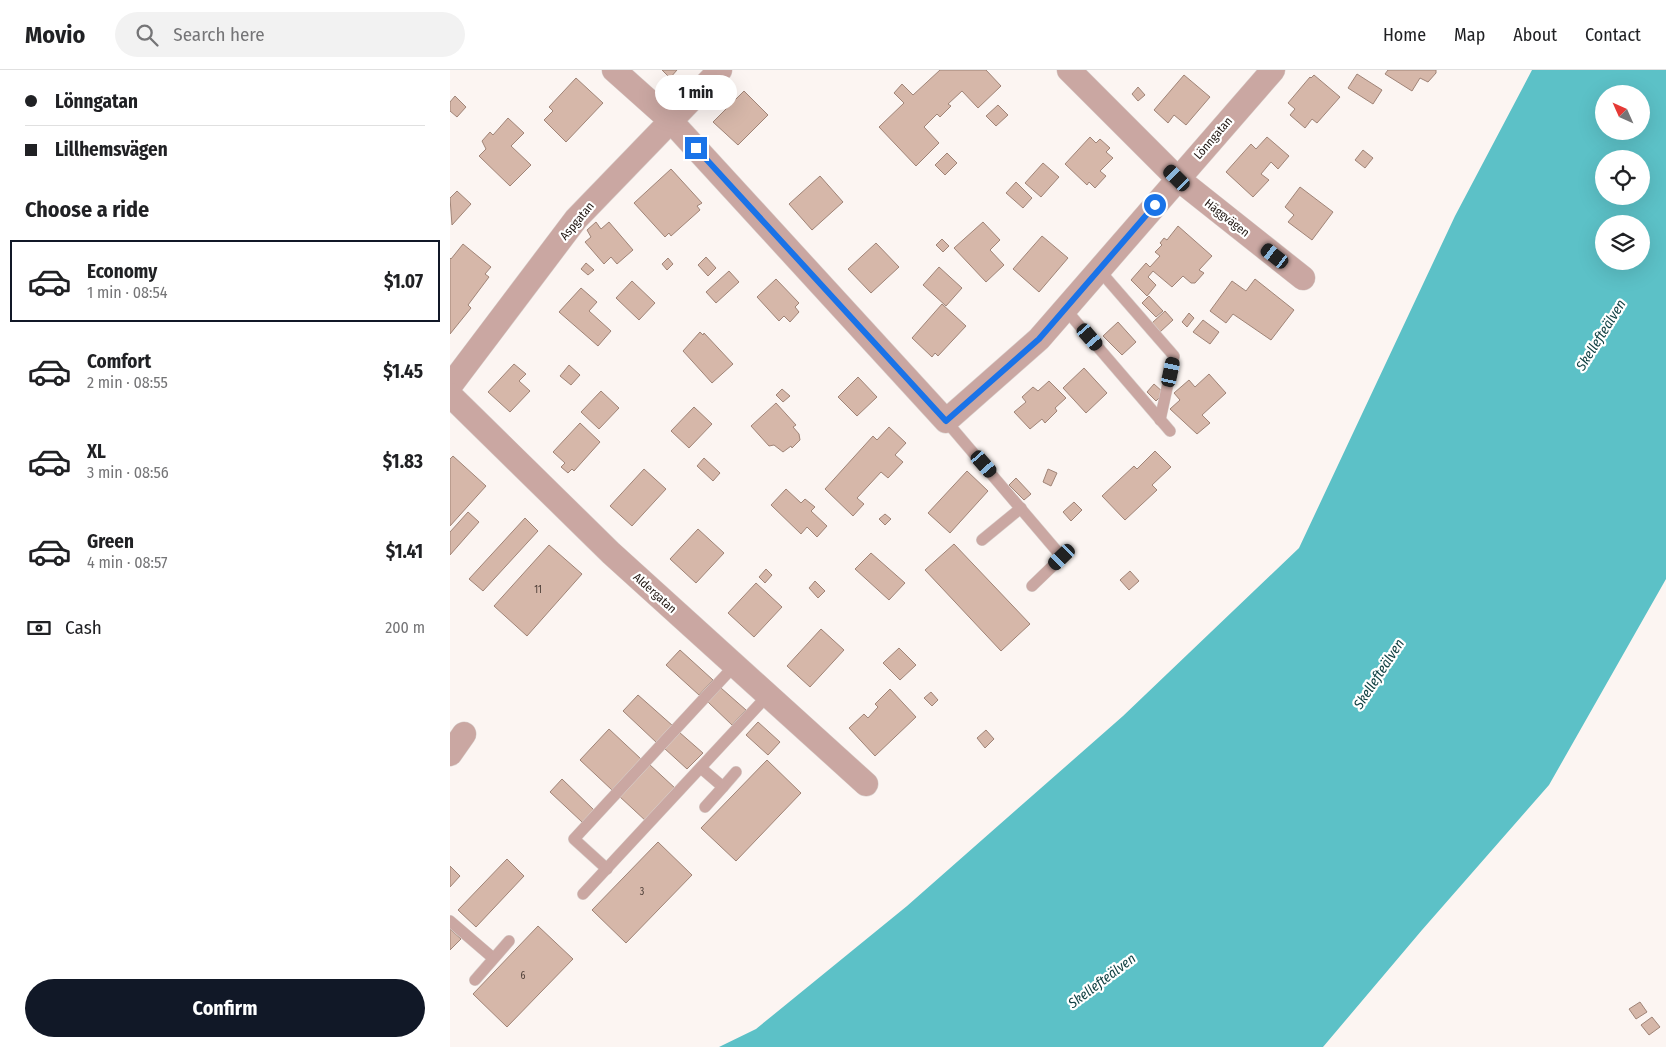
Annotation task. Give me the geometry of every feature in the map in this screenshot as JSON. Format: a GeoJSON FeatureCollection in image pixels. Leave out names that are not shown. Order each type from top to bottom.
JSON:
{"type":"FeatureCollection","features":[{"type":"Feature","properties":{"kind":"street"},"geometry":{"type":"LineString","coordinates":[[614,70],[670,120],[946,421]]}},
{"type":"Feature","properties":{"kind":"street","name":"Aspgatan"},"geometry":{"type":"LineString","coordinates":[[450,386],[576,219],[720,70]]}},
{"type":"Feature","properties":{"kind":"street","name":"Häggvägen"},"geometry":{"type":"LineString","coordinates":[[1069,70],[1177,178],[1303,278]]}},
{"type":"Feature","properties":{"kind":"street","name":"Lönngatan"},"geometry":{"type":"LineString","coordinates":[[946,421],[1039,339],[1100,271],[1177,178],[1273,70]]}},
{"type":"Feature","properties":{"kind":"street","name":"Aldergatan"},"geometry":{"type":"LineString","coordinates":[[450,395],[611,553],[866,784]]}},
{"type":"Feature","properties":{"kind":"street"},"geometry":{"type":"LineString","coordinates":[[450,754],[464,734]]}},
{"type":"Feature","properties":{"kind":"lane"},"geometry":{"type":"LineString","coordinates":[[1100,271],[1174,356],[1160,420]]}},
{"type":"Feature","properties":{"kind":"lane"},"geometry":{"type":"LineString","coordinates":[[1066,310],[1170,431]]}},
{"type":"Feature","properties":{"kind":"lane"},"geometry":{"type":"LineString","coordinates":[[946,421],[1062,557],[1032,586]]}},
{"type":"Feature","properties":{"kind":"lane"},"geometry":{"type":"LineString","coordinates":[[982,540],[1021,508]]}},
{"type":"Feature","properties":{"kind":"lane"},"geometry":{"type":"LineString","coordinates":[[607,869],[574,840],[735,665]]}},
{"type":"Feature","properties":{"kind":"lane"},"geometry":{"type":"LineString","coordinates":[[583,894],[768,695]]}},
{"type":"Feature","properties":{"kind":"lane"},"geometry":{"type":"LineString","coordinates":[[701,768],[723,787]]}},
{"type":"Feature","properties":{"kind":"lane"},"geometry":{"type":"LineString","coordinates":[[705,807],[736,772]]}},
{"type":"Feature","properties":{"kind":"lane"},"geometry":{"type":"LineString","coordinates":[[450,921],[493,958]]}},
{"type":"Feature","properties":{"kind":"lane"},"geometry":{"type":"LineString","coordinates":[[474,980],[509,940]]}},
{"type":"Feature","properties":{"kind":"water","name":"Skellefteälven"},"geometry":{"type":"Polygon","coordinates":[[[1532,70],[1666,70],[1666,579],[1549,785],[1323,1047],[719,1047],[756,1029],[907,906],[1123,716],[1299,548],[1455,216],[1532,70]]]}},
{"type":"Feature","properties":{"kind":"building"},"geometry":{"type":"Polygon","coordinates":[[[662,70],[677,70],[670,78],[662,70]]]}},
{"type":"Feature","properties":{"kind":"building"},"geometry":{"type":"Polygon","coordinates":[[[940,70],[986,70],[1001,86],[978,108],[962,91],[948,104],[951,106],[940,117],[937,114],[924,127],[939,143],[916,166],[879,127],[904,103],[894,93],[902,84],[913,95],[940,70]]]}},
{"type":"Feature","properties":{"kind":"building"},"geometry":{"type":"Polygon","coordinates":[[[1388,70],[1436,70],[1436,73],[1428,82],[1420,78],[1412,91],[1385,74],[1388,70]]]}},
{"type":"Feature","properties":{"kind":"building"},"geometry":{"type":"Polygon","coordinates":[[[1357,74],[1382,90],[1373,104],[1348,88],[1357,74]]]}},
{"type":"Feature","properties":{"kind":"building"},"geometry":{"type":"Polygon","coordinates":[[[1184,75],[1210,97],[1186,125],[1174,115],[1168,123],[1154,110],[1184,75]]]}},
{"type":"Feature","properties":{"kind":"building"},"geometry":{"type":"Polygon","coordinates":[[[1314,75],[1340,97],[1317,123],[1312,119],[1305,128],[1290,115],[1295,109],[1288,103],[1310,77],[1314,75]]]}},
{"type":"Feature","properties":{"kind":"building"},"geometry":{"type":"Polygon","coordinates":[[[576,78],[603,103],[566,142],[544,120],[553,111],[549,107],[576,78]]]}},
{"type":"Feature","properties":{"kind":"building"},"geometry":{"type":"Polygon","coordinates":[[[1138,87],[1145,95],[1138,101],[1132,94],[1138,87]]]}},
{"type":"Feature","properties":{"kind":"building"},"geometry":{"type":"Polygon","coordinates":[[[744,91],[768,115],[738,145],[713,122],[744,91]]]}},
{"type":"Feature","properties":{"kind":"building"},"geometry":{"type":"Polygon","coordinates":[[[455,96],[466,107],[457,117],[450,111],[450,102],[455,96]]]}},
{"type":"Feature","properties":{"kind":"building"},"geometry":{"type":"Polygon","coordinates":[[[998,105],[1008,115],[996,126],[986,116],[998,105]]]}},
{"type":"Feature","properties":{"kind":"building"},"geometry":{"type":"Polygon","coordinates":[[[508,118],[524,133],[511,146],[531,165],[510,186],[479,156],[486,149],[482,141],[490,132],[493,135],[508,118]]]}},
{"type":"Feature","properties":{"kind":"building"},"geometry":{"type":"Polygon","coordinates":[[[1090,137],[1096,143],[1100,139],[1110,148],[1106,152],[1113,158],[1100,171],[1106,176],[1095,188],[1089,182],[1087,185],[1065,164],[1090,137]]]}},
{"type":"Feature","properties":{"kind":"building"},"geometry":{"type":"Polygon","coordinates":[[[1267,137],[1289,156],[1278,169],[1271,162],[1261,174],[1269,180],[1253,197],[1226,172],[1251,144],[1256,149],[1267,137]]]}},
{"type":"Feature","properties":{"kind":"building"},"geometry":{"type":"Polygon","coordinates":[[[1363,150],[1373,158],[1365,168],[1355,160],[1363,150]]]}},
{"type":"Feature","properties":{"kind":"building"},"geometry":{"type":"Polygon","coordinates":[[[947,153],[957,163],[945,175],[935,165],[947,153]]]}},
{"type":"Feature","properties":{"kind":"building"},"geometry":{"type":"Polygon","coordinates":[[[1043,163],[1059,177],[1041,197],[1025,183],[1043,163]]]}},
{"type":"Feature","properties":{"kind":"building"},"geometry":{"type":"Polygon","coordinates":[[[671,169],[702,203],[697,206],[700,210],[671,236],[669,233],[665,237],[634,203],[671,169]]]}},
{"type":"Feature","properties":{"kind":"building"},"geometry":{"type":"Polygon","coordinates":[[[820,176],[843,202],[812,230],[789,204],[820,176]]]}},
{"type":"Feature","properties":{"kind":"building"},"geometry":{"type":"Polygon","coordinates":[[[1016,182],[1032,198],[1023,208],[1006,193],[1016,182]]]}},
{"type":"Feature","properties":{"kind":"building"},"geometry":{"type":"Polygon","coordinates":[[[1300,187],[1333,212],[1312,240],[1288,222],[1294,215],[1285,207],[1300,187]]]}},
{"type":"Feature","properties":{"kind":"building"},"geometry":{"type":"Polygon","coordinates":[[[457,191],[471,204],[452,225],[450,198],[457,191]]]}},
{"type":"Feature","properties":{"kind":"building"},"geometry":{"type":"Polygon","coordinates":[[[596,222],[601,229],[609,222],[633,250],[617,264],[611,257],[604,264],[585,242],[591,237],[587,230],[596,222]]]}},
{"type":"Feature","properties":{"kind":"building"},"geometry":{"type":"Polygon","coordinates":[[[983,222],[1000,240],[990,250],[1004,265],[986,282],[954,248],[983,222]]]}},
{"type":"Feature","properties":{"kind":"building"},"geometry":{"type":"Polygon","coordinates":[[[1178,226],[1212,256],[1199,270],[1204,273],[1195,283],[1191,283],[1183,276],[1172,287],[1153,271],[1148,277],[1156,285],[1147,296],[1131,280],[1146,263],[1150,267],[1160,256],[1155,252],[1162,245],[1160,243],[1164,238],[1167,240],[1178,226]]]}},
{"type":"Feature","properties":{"kind":"building"},"geometry":{"type":"Polygon","coordinates":[[[1042,236],[1068,258],[1039,292],[1013,269],[1042,236]]]}},
{"type":"Feature","properties":{"kind":"building"},"geometry":{"type":"Polygon","coordinates":[[[942,239],[949,246],[943,252],[936,245],[942,239]]]}},
{"type":"Feature","properties":{"kind":"building"},"geometry":{"type":"Polygon","coordinates":[[[876,243],[899,267],[871,293],[848,269],[876,243]]]}},
{"type":"Feature","properties":{"kind":"building"},"geometry":{"type":"Polygon","coordinates":[[[463,244],[491,267],[485,274],[489,277],[468,305],[471,308],[450,334],[450,258],[463,244]]]}},
{"type":"Feature","properties":{"kind":"building"},"geometry":{"type":"Polygon","coordinates":[[[706,257],[716,268],[708,276],[698,265],[706,257]]]}},
{"type":"Feature","properties":{"kind":"building"},"geometry":{"type":"Polygon","coordinates":[[[668,258],[673,264],[667,270],[662,264],[668,258]]]}},
{"type":"Feature","properties":{"kind":"building"},"geometry":{"type":"Polygon","coordinates":[[[586,263],[594,270],[588,275],[581,269],[586,263]]]}},
{"type":"Feature","properties":{"kind":"building"},"geometry":{"type":"Polygon","coordinates":[[[939,267],[962,288],[946,306],[923,285],[939,267]]]}},
{"type":"Feature","properties":{"kind":"building"},"geometry":{"type":"Polygon","coordinates":[[[729,271],[739,282],[716,303],[706,292],[729,271]]]}},
{"type":"Feature","properties":{"kind":"building"},"geometry":{"type":"Polygon","coordinates":[[[776,279],[799,303],[795,307],[799,312],[790,322],[784,316],[779,321],[757,297],[776,279]]]}},
{"type":"Feature","properties":{"kind":"building"},"geometry":{"type":"Polygon","coordinates":[[[1255,279],[1294,310],[1271,340],[1233,314],[1226,323],[1210,311],[1232,281],[1246,291],[1255,279]]]}},
{"type":"Feature","properties":{"kind":"building"},"geometry":{"type":"Polygon","coordinates":[[[632,281],[655,303],[639,320],[616,298],[632,281]]]}},
{"type":"Feature","properties":{"kind":"building"},"geometry":{"type":"Polygon","coordinates":[[[581,288],[597,302],[589,311],[611,331],[598,346],[559,312],[581,288]]]}},
{"type":"Feature","properties":{"kind":"building"},"geometry":{"type":"Polygon","coordinates":[[[1149,296],[1163,311],[1156,317],[1142,303],[1149,296]]]}},
{"type":"Feature","properties":{"kind":"building"},"geometry":{"type":"Polygon","coordinates":[[[942,304],[966,326],[938,356],[935,353],[932,357],[912,338],[942,304]]]}},
{"type":"Feature","properties":{"kind":"building"},"geometry":{"type":"Polygon","coordinates":[[[1165,311],[1173,320],[1160,332],[1152,323],[1165,311]]]}},
{"type":"Feature","properties":{"kind":"building"},"geometry":{"type":"Polygon","coordinates":[[[1189,313],[1194,318],[1187,327],[1182,322],[1189,313]]]}},
{"type":"Feature","properties":{"kind":"building"},"geometry":{"type":"Polygon","coordinates":[[[1203,320],[1219,332],[1210,344],[1193,332],[1203,320]]]}},
{"type":"Feature","properties":{"kind":"building"},"geometry":{"type":"Polygon","coordinates":[[[1118,322],[1136,342],[1122,355],[1103,336],[1118,322]]]}},
{"type":"Feature","properties":{"kind":"building"},"geometry":{"type":"Polygon","coordinates":[[[700,332],[703,335],[704,333],[733,364],[712,383],[683,351],[700,332]]]}},
{"type":"Feature","properties":{"kind":"building"},"geometry":{"type":"Polygon","coordinates":[[[514,364],[526,374],[519,381],[530,391],[510,412],[488,392],[514,364]]]}},
{"type":"Feature","properties":{"kind":"building"},"geometry":{"type":"Polygon","coordinates":[[[569,365],[580,375],[571,385],[560,376],[569,365]]]}},
{"type":"Feature","properties":{"kind":"building"},"geometry":{"type":"Polygon","coordinates":[[[1084,368],[1107,393],[1086,413],[1063,388],[1084,368]]]}},
{"type":"Feature","properties":{"kind":"building"},"geometry":{"type":"Polygon","coordinates":[[[1209,374],[1226,393],[1202,415],[1210,423],[1197,434],[1170,409],[1180,400],[1174,393],[1189,380],[1195,387],[1209,374]]]}},
{"type":"Feature","properties":{"kind":"building"},"geometry":{"type":"Polygon","coordinates":[[[858,377],[877,397],[857,416],[838,397],[858,377]]]}},
{"type":"Feature","properties":{"kind":"building"},"geometry":{"type":"Polygon","coordinates":[[[1049,381],[1066,398],[1055,408],[1057,411],[1045,423],[1042,419],[1030,429],[1014,412],[1026,402],[1022,397],[1033,387],[1038,391],[1049,381]]]}},
{"type":"Feature","properties":{"kind":"building"},"geometry":{"type":"Polygon","coordinates":[[[1154,384],[1164,393],[1156,401],[1147,392],[1154,384]]]}},
{"type":"Feature","properties":{"kind":"building"},"geometry":{"type":"Polygon","coordinates":[[[782,389],[790,396],[783,402],[776,395],[782,389]]]}},
{"type":"Feature","properties":{"kind":"building"},"geometry":{"type":"Polygon","coordinates":[[[601,391],[619,408],[599,429],[581,412],[601,391]]]}},
{"type":"Feature","properties":{"kind":"building"},"geometry":{"type":"Polygon","coordinates":[[[776,403],[796,425],[793,427],[799,434],[800,440],[792,448],[791,446],[783,452],[774,445],[769,446],[751,426],[776,403]]]}},
{"type":"Feature","properties":{"kind":"building"},"geometry":{"type":"Polygon","coordinates":[[[694,407],[712,424],[689,448],[671,431],[694,407]]]}},
{"type":"Feature","properties":{"kind":"building"},"geometry":{"type":"Polygon","coordinates":[[[580,423],[600,442],[574,471],[572,469],[568,473],[561,467],[565,463],[553,452],[580,423]]]}},
{"type":"Feature","properties":{"kind":"building"},"geometry":{"type":"Polygon","coordinates":[[[889,427],[906,443],[895,455],[903,462],[888,478],[881,472],[857,498],[864,504],[853,516],[825,489],[873,436],[877,440],[889,427]]]}},
{"type":"Feature","properties":{"kind":"building"},"geometry":{"type":"Polygon","coordinates":[[[1155,451],[1171,467],[1152,485],[1157,490],[1125,520],[1102,496],[1134,466],[1137,469],[1155,451]]]}},
{"type":"Feature","properties":{"kind":"building"},"geometry":{"type":"Polygon","coordinates":[[[453,456],[486,486],[450,526],[450,459],[453,456]]]}},
{"type":"Feature","properties":{"kind":"building"},"geometry":{"type":"Polygon","coordinates":[[[704,458],[720,473],[713,481],[697,466],[704,458]]]}},
{"type":"Feature","properties":{"kind":"building"},"geometry":{"type":"Polygon","coordinates":[[[644,469],[666,489],[632,526],[610,506],[644,469]]]}},
{"type":"Feature","properties":{"kind":"building"},"geometry":{"type":"Polygon","coordinates":[[[1048,469],[1057,473],[1051,486],[1043,482],[1048,469]]]}},
{"type":"Feature","properties":{"kind":"building"},"geometry":{"type":"Polygon","coordinates":[[[967,471],[988,491],[950,533],[928,513],[967,471]]]}},
{"type":"Feature","properties":{"kind":"building"},"geometry":{"type":"Polygon","coordinates":[[[1016,478],[1031,494],[1024,500],[1009,485],[1016,478]]]}},
{"type":"Feature","properties":{"kind":"building"},"geometry":{"type":"Polygon","coordinates":[[[786,489],[801,503],[805,499],[815,507],[811,511],[827,526],[817,537],[807,527],[801,534],[771,505],[786,489]]]}},
{"type":"Feature","properties":{"kind":"building"},"geometry":{"type":"Polygon","coordinates":[[[1074,502],[1082,510],[1071,521],[1063,512],[1074,502]]]}},
{"type":"Feature","properties":{"kind":"building"},"geometry":{"type":"Polygon","coordinates":[[[468,512],[479,522],[450,555],[450,532],[468,512]]]}},
{"type":"Feature","properties":{"kind":"building"},"geometry":{"type":"Polygon","coordinates":[[[885,514],[891,519],[885,525],[879,519],[885,514]]]}},
{"type":"Feature","properties":{"kind":"building"},"geometry":{"type":"Polygon","coordinates":[[[525,518],[538,531],[483,591],[469,579],[525,518]]]}},
{"type":"Feature","properties":{"kind":"building"},"geometry":{"type":"Polygon","coordinates":[[[698,529],[724,553],[696,583],[670,559],[698,529]]]}},
{"type":"Feature","properties":{"kind":"building"},"geometry":{"type":"Polygon","coordinates":[[[954,544],[1030,624],[1001,651],[925,570],[954,544]]]}},
{"type":"Feature","properties":{"kind":"building"},"geometry":{"type":"Polygon","coordinates":[[[549,545],[582,574],[527,636],[494,606],[549,545]]]}},
{"type":"Feature","properties":{"kind":"building"},"geometry":{"type":"Polygon","coordinates":[[[871,553],[905,583],[889,600],[855,569],[871,553]]]}},
{"type":"Feature","properties":{"kind":"building"},"geometry":{"type":"Polygon","coordinates":[[[766,569],[772,575],[765,583],[759,577],[766,569]]]}},
{"type":"Feature","properties":{"kind":"building"},"geometry":{"type":"Polygon","coordinates":[[[1130,571],[1139,581],[1129,590],[1120,580],[1130,571]]]}},
{"type":"Feature","properties":{"kind":"building"},"geometry":{"type":"Polygon","coordinates":[[[815,581],[825,591],[818,598],[809,588],[815,581]]]}},
{"type":"Feature","properties":{"kind":"building"},"geometry":{"type":"Polygon","coordinates":[[[756,583],[782,607],[754,637],[728,613],[756,583]]]}},
{"type":"Feature","properties":{"kind":"building"},"geometry":{"type":"Polygon","coordinates":[[[821,629],[844,650],[810,687],[787,666],[821,629]]]}},
{"type":"Feature","properties":{"kind":"building"},"geometry":{"type":"Polygon","coordinates":[[[899,648],[916,665],[900,680],[883,663],[899,648]]]}},
{"type":"Feature","properties":{"kind":"building"},"geometry":{"type":"Polygon","coordinates":[[[680,650],[713,680],[699,695],[666,665],[680,650]]]}},
{"type":"Feature","properties":{"kind":"building"},"geometry":{"type":"Polygon","coordinates":[[[721,688],[746,710],[732,725],[708,702],[721,688]]]}},
{"type":"Feature","properties":{"kind":"building"},"geometry":{"type":"Polygon","coordinates":[[[890,689],[916,717],[875,756],[849,728],[864,714],[868,718],[878,707],[875,704],[890,689]]]}},
{"type":"Feature","properties":{"kind":"building"},"geometry":{"type":"Polygon","coordinates":[[[931,692],[938,700],[932,706],[924,698],[931,692]]]}},
{"type":"Feature","properties":{"kind":"building"},"geometry":{"type":"Polygon","coordinates":[[[638,695],[673,726],[657,743],[623,711],[638,695]]]}},
{"type":"Feature","properties":{"kind":"building"},"geometry":{"type":"Polygon","coordinates":[[[758,722],[780,742],[768,755],[746,735],[758,722]]]}},
{"type":"Feature","properties":{"kind":"building"},"geometry":{"type":"Polygon","coordinates":[[[609,729],[641,759],[612,790],[580,760],[609,729]]]}},
{"type":"Feature","properties":{"kind":"building"},"geometry":{"type":"Polygon","coordinates":[[[986,730],[994,739],[985,748],[977,738],[986,730]]]}},
{"type":"Feature","properties":{"kind":"building"},"geometry":{"type":"Polygon","coordinates":[[[679,732],[703,753],[687,769],[664,748],[679,732]]]}},
{"type":"Feature","properties":{"kind":"building"},"geometry":{"type":"Polygon","coordinates":[[[767,760],[801,793],[736,861],[701,828],[767,760]]]}},
{"type":"Feature","properties":{"kind":"building"},"geometry":{"type":"Polygon","coordinates":[[[649,764],[676,789],[647,822],[619,796],[649,764]]]}},
{"type":"Feature","properties":{"kind":"building"},"geometry":{"type":"Polygon","coordinates":[[[562,779],[594,810],[582,822],[550,792],[562,779]]]}},
{"type":"Feature","properties":{"kind":"building"},"geometry":{"type":"Polygon","coordinates":[[[658,842],[692,875],[626,943],[592,910],[658,842]]]}},
{"type":"Feature","properties":{"kind":"building"},"geometry":{"type":"Polygon","coordinates":[[[507,859],[524,876],[476,927],[458,910],[507,859]]]}},
{"type":"Feature","properties":{"kind":"building"},"geometry":{"type":"Polygon","coordinates":[[[450,866],[460,876],[450,887],[450,866]]]}},
{"type":"Feature","properties":{"kind":"building"},"geometry":{"type":"Polygon","coordinates":[[[538,926],[573,959],[507,1027],[473,994],[538,926]]]}},
{"type":"Feature","properties":{"kind":"building"},"geometry":{"type":"Polygon","coordinates":[[[450,929],[461,939],[450,950],[450,929]]]}},
{"type":"Feature","properties":{"kind":"building"},"geometry":{"type":"Polygon","coordinates":[[[1640,1002],[1647,1012],[1636,1019],[1629,1009],[1640,1002]]]}},
{"type":"Feature","properties":{"kind":"building"},"geometry":{"type":"Polygon","coordinates":[[[1652,1017],[1660,1027],[1649,1035],[1641,1025],[1652,1017]]]}},
{"type":"Feature","properties":{"kind":"route"},"geometry":{"type":"LineString","coordinates":[[696,148],[946,421],[1039,339],[1100,271],[1155,205]]}}]}
